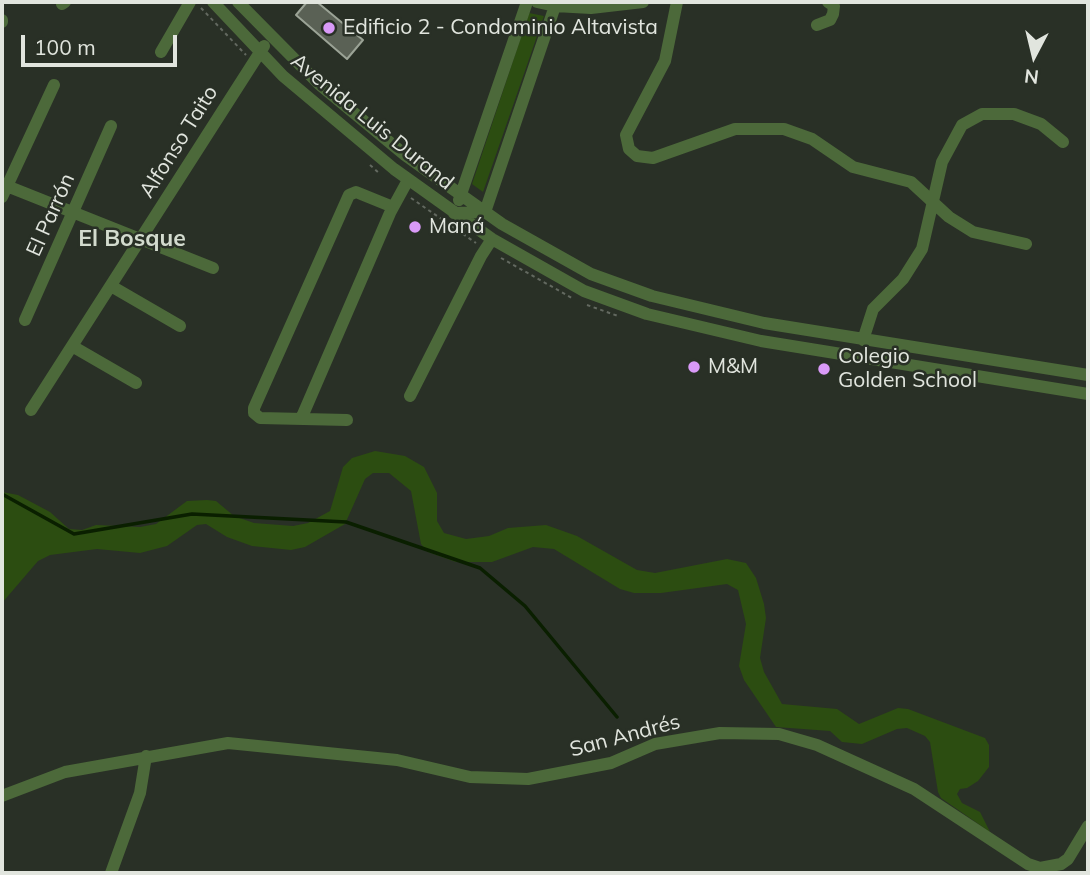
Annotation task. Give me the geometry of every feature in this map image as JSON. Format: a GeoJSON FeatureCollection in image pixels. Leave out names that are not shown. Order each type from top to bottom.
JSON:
{"type":"FeatureCollection","features":[{"type":"Feature","properties":{"kind":"street"},"geometry":{"type":"LineString","coordinates":[[161,52],[190,2]]}},
{"type":"Feature","properties":{"kind":"street","name":"Avenida Luis Durand"},"geometry":{"type":"LineString","coordinates":[[213,2],[255,56],[405,185],[454,213],[489,244],[584,291],[658,317],[818,352],[1088,394]]}},
{"type":"Feature","properties":{"kind":"street","name":"Avenida Luis Durand"},"geometry":{"type":"LineString","coordinates":[[238,2],[271,38],[343,105],[460,195],[562,260],[632,290],[719,313],[863,340],[1088,375]]}},
{"type":"Feature","properties":{"kind":"street"},"geometry":{"type":"LineString","coordinates":[[527,2],[454,213],[485,212],[555,6]]}},
{"type":"Feature","properties":{"kind":"street"},"geometry":{"type":"LineString","coordinates":[[537,2],[591,8],[643,2]]}},
{"type":"Feature","properties":{"kind":"street"},"geometry":{"type":"LineString","coordinates":[[677,2],[674,30],[665,61],[625,135],[633,153],[642,158],[653,158],[735,129],[784,129],[812,139],[853,167],[911,182],[949,217],[973,232],[1026,244]]}},
{"type":"Feature","properties":{"kind":"street"},"geometry":{"type":"LineString","coordinates":[[817,25],[830,20],[833,14],[834,6],[828,2]]}},
{"type":"Feature","properties":{"kind":"street","name":"Alfonso Taito"},"geometry":{"type":"LineString","coordinates":[[31,410],[255,56],[271,38]]}},
{"type":"Feature","properties":{"kind":"street"},"geometry":{"type":"LineString","coordinates":[[54,85],[4,189],[74,212],[213,268]]}},
{"type":"Feature","properties":{"kind":"street"},"geometry":{"type":"LineString","coordinates":[[863,340],[873,309],[903,279],[918,257],[929,227],[943,162],[962,125],[975,116],[1003,113],[1025,117],[1047,128],[1062,142]]}},
{"type":"Feature","properties":{"kind":"street","name":"El Parrón"},"geometry":{"type":"LineString","coordinates":[[25,320],[111,126]]}},
{"type":"Feature","properties":{"kind":"street"},"geometry":{"type":"LineString","coordinates":[[301,419],[405,185]]}},
{"type":"Feature","properties":{"kind":"street"},"geometry":{"type":"LineString","coordinates":[[347,420],[260,418],[254,413],[254,408],[349,195],[356,192],[393,207]]}},
{"type":"Feature","properties":{"kind":"street"},"geometry":{"type":"LineString","coordinates":[[410,396],[489,244]]}},
{"type":"Feature","properties":{"kind":"street"},"geometry":{"type":"LineString","coordinates":[[111,286],[180,326]]}},
{"type":"Feature","properties":{"kind":"street"},"geometry":{"type":"LineString","coordinates":[[72,346],[136,383]]}},
{"type":"Feature","properties":{"kind":"street","name":"San Andrés"},"geometry":{"type":"LineString","coordinates":[[2,796],[65,772],[228,743],[397,760],[470,777],[528,779],[611,763],[655,744],[720,733],[779,734],[817,745],[914,789],[1028,864],[1040,867],[1061,864],[1068,859],[1088,826]]}},
{"type":"Feature","properties":{"kind":"street"},"geometry":{"type":"LineString","coordinates":[[111,873],[140,793],[146,756]]}},
{"type":"Feature","properties":{"kind":"path"},"geometry":{"type":"LineString","coordinates":[[196,2],[255,56]]}},
{"type":"Feature","properties":{"kind":"path"},"geometry":{"type":"LineString","coordinates":[[367,162],[386,178]]}},
{"type":"Feature","properties":{"kind":"path"},"geometry":{"type":"LineString","coordinates":[[405,185],[571,298]]}},
{"type":"Feature","properties":{"kind":"path"},"geometry":{"type":"LineString","coordinates":[[583,303],[627,320]]}},
{"type":"Feature","properties":{"kind":"green space"},"geometry":{"type":"Polygon","coordinates":[[[529,13],[544,16],[483,192],[472,184],[529,13]]]}},
{"type":"Feature","properties":{"kind":"green space"},"geometry":{"type":"Polygon","coordinates":[[[375,451],[405,456],[424,467],[437,493],[437,521],[444,533],[466,539],[489,536],[508,528],[546,525],[577,536],[637,570],[655,573],[727,559],[746,563],[756,578],[764,604],[766,618],[760,658],[764,672],[782,704],[837,709],[859,724],[898,708],[908,709],[985,738],[989,745],[989,767],[978,781],[960,789],[957,794],[962,803],[980,812],[990,832],[941,798],[930,742],[925,736],[907,728],[897,729],[862,744],[842,742],[830,731],[776,727],[744,680],[739,666],[746,624],[738,590],[727,584],[661,593],[634,593],[620,589],[554,549],[533,547],[492,562],[456,562],[428,552],[421,544],[411,491],[389,473],[373,473],[365,479],[345,524],[305,547],[291,550],[252,546],[227,537],[206,524],[197,525],[167,546],[140,553],[97,549],[50,555],[38,561],[2,603],[2,492],[18,495],[50,512],[69,529],[82,530],[96,525],[140,527],[156,524],[187,501],[207,500],[216,501],[234,516],[254,523],[293,526],[308,523],[330,511],[343,467],[352,458],[375,451]]]}},
{"type":"Feature","properties":{"kind":"building","name":"Edificio 2 - Condominio Altavista"},"geometry":{"type":"Polygon","coordinates":[[[307,2],[317,2],[363,40],[347,59],[296,15],[307,2]]]}},
{"type":"Feature","properties":{"kind":"waterway"},"geometry":{"type":"LineString","coordinates":[[2,494],[74,534],[192,514],[346,522],[480,568],[525,606],[617,717]]}},
{"type":"Feature","properties":{"kind":"place","name":"Edificio 2 - Condominio Altavista"},"geometry":{"type":"Point","coordinates":[329,28]}},
{"type":"Feature","properties":{"kind":"place","name":"Maná"},"geometry":{"type":"Point","coordinates":[415,227]}},
{"type":"Feature","properties":{"kind":"place","name":"M&M"},"geometry":{"type":"Point","coordinates":[694,367]}},
{"type":"Feature","properties":{"kind":"place","name":"Colegio Golden School"},"geometry":{"type":"Point","coordinates":[824,369]}},
{"type":"Feature","properties":{"kind":"district","name":"El Bosque"},"geometry":{"type":"Point","coordinates":[132,239]}}]}
